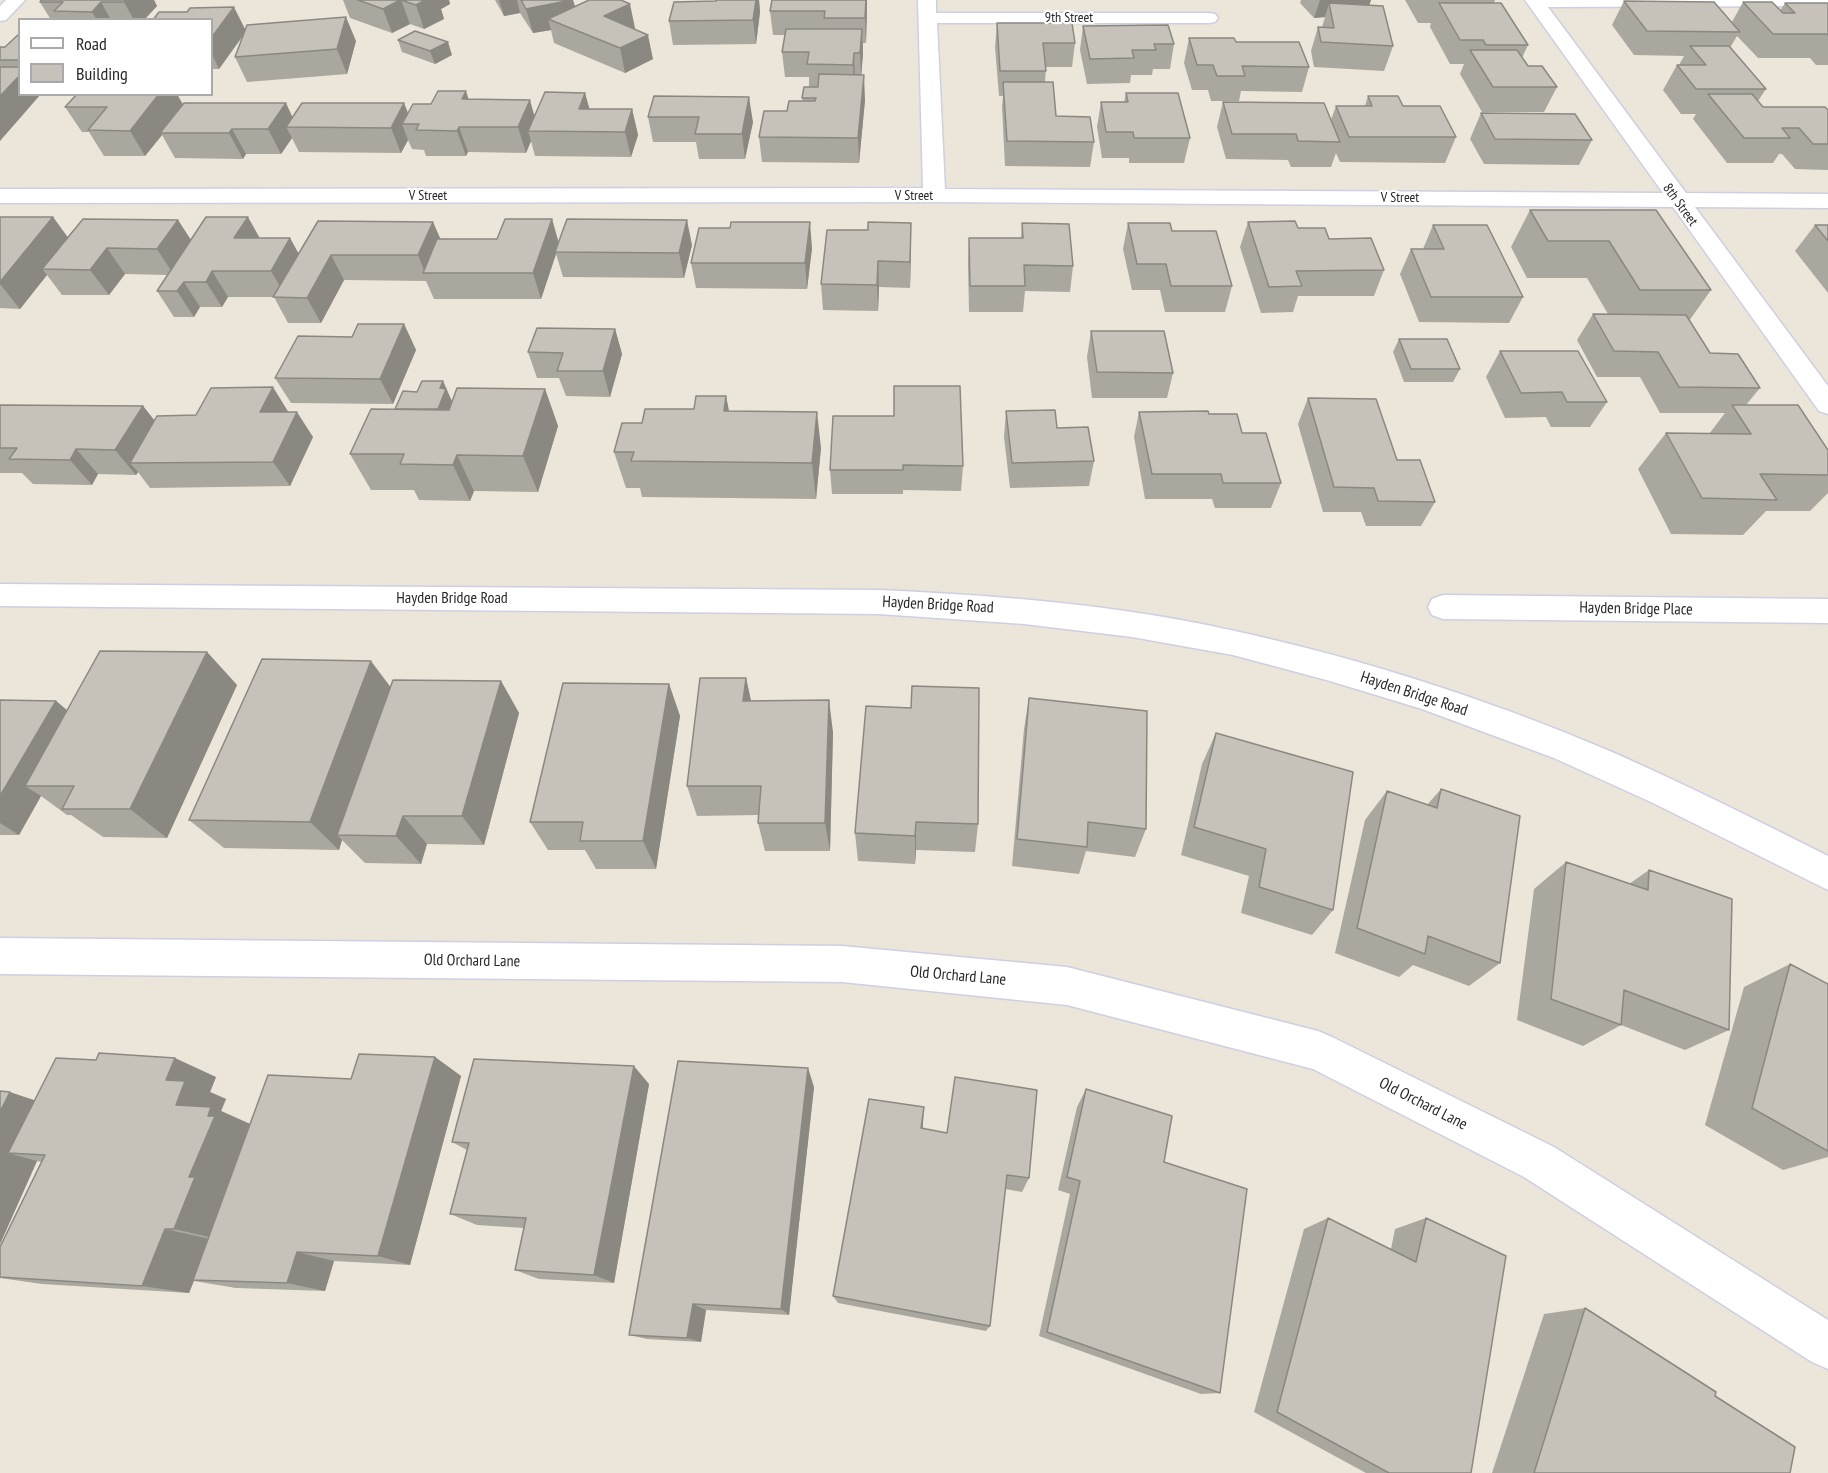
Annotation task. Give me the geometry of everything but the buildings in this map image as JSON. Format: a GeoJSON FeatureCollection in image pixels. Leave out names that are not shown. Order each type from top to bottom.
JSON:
{"type":"FeatureCollection","features":[{"type":"Feature","properties":{"kind":"street"},"geometry":{"type":"LineString","coordinates":[[0,16],[16,0]]}},
{"type":"Feature","properties":{"kind":"street","name":"8th Street"},"geometry":{"type":"LineString","coordinates":[[1535,1],[1828,1]]}},
{"type":"Feature","properties":{"kind":"street","name":"8th Street"},"geometry":{"type":"LineString","coordinates":[[1535,1],[1677,200],[1828,405]]}},
{"type":"Feature","properties":{"kind":"street","name":"9th Street"},"geometry":{"type":"LineString","coordinates":[[934,195],[928,9],[1209,18]]}},
{"type":"Feature","properties":{"kind":"street","name":"V Street"},"geometry":{"type":"LineString","coordinates":[[0,196],[934,195],[1828,201]]}},
{"type":"Feature","properties":{"kind":"street","name":"Hayden Bridge Road"},"geometry":{"type":"LineString","coordinates":[[0,595],[879,602],[967,605],[1038,612],[1170,631],[1265,651],[1371,680],[1476,714],[1644,781],[1828,874]]}},
{"type":"Feature","properties":{"kind":"street","name":"Hayden Bridge Place"},"geometry":{"type":"LineString","coordinates":[[1443,607],[1828,612]]}},
{"type":"Feature","properties":{"kind":"street","name":"Old Orchard Lane"},"geometry":{"type":"LineString","coordinates":[[0,956],[842,964],[1067,986],[1318,1051],[1539,1162],[1828,1346]]}}]}
